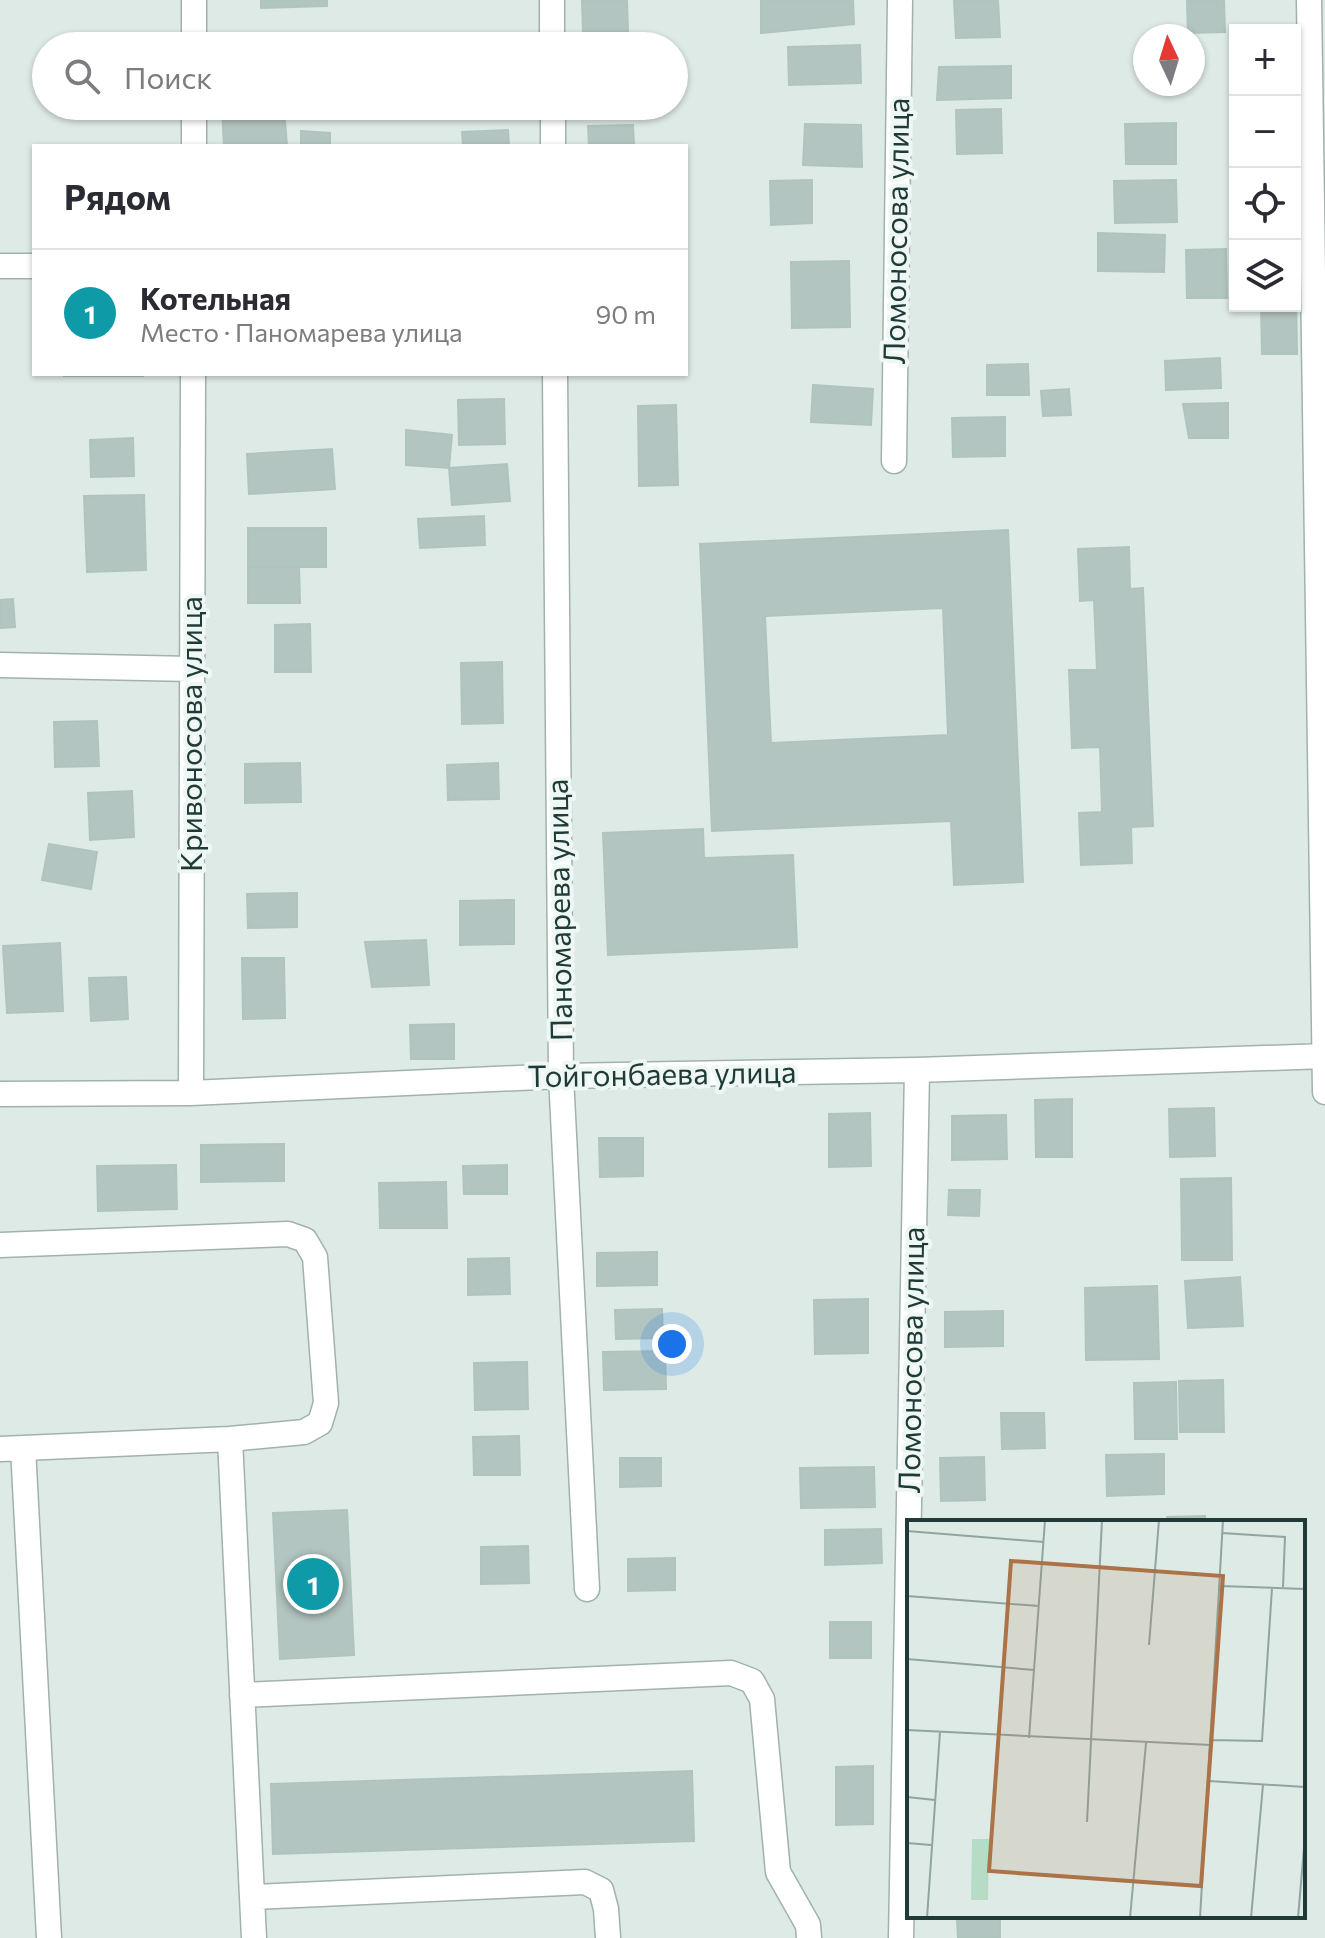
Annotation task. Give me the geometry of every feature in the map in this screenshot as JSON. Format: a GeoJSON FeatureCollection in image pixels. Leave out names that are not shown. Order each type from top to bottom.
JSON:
{"type":"FeatureCollection","features":[{"type":"Feature","properties":{"kind":"street"},"geometry":{"type":"LineString","coordinates":[[194,0],[194,32]]}},
{"type":"Feature","properties":{"kind":"street"},"geometry":{"type":"LineString","coordinates":[[552,0],[552,32]]}},
{"type":"Feature","properties":{"kind":"street","name":"Ломоносова улица"},"geometry":{"type":"LineString","coordinates":[[894,461],[900,0]]}},
{"type":"Feature","properties":{"kind":"street"},"geometry":{"type":"LineString","coordinates":[[1309,0],[1318,62],[1325,1092]]}},
{"type":"Feature","properties":{"kind":"street"},"geometry":{"type":"LineString","coordinates":[[194,120],[194,144]]}},
{"type":"Feature","properties":{"kind":"street"},"geometry":{"type":"LineString","coordinates":[[553,120],[553,144]]}},
{"type":"Feature","properties":{"kind":"street"},"geometry":{"type":"LineString","coordinates":[[0,266],[32,266]]}},
{"type":"Feature","properties":{"kind":"street","name":"Кривоносова улица"},"geometry":{"type":"LineString","coordinates":[[191,1093],[193,376]]}},
{"type":"Feature","properties":{"kind":"street","name":"Паномарева улица"},"geometry":{"type":"LineString","coordinates":[[555,376],[561,1076],[587,1589]]}},
{"type":"Feature","properties":{"kind":"street"},"geometry":{"type":"LineString","coordinates":[[0,665],[192,669]]}},
{"type":"Feature","properties":{"kind":"street","name":"Тойгонбаева улица"},"geometry":{"type":"LineString","coordinates":[[0,1094],[191,1093],[561,1076],[917,1070],[1325,1056]]}},
{"type":"Feature","properties":{"kind":"street","name":"Ломоносова улица"},"geometry":{"type":"LineString","coordinates":[[909,1520],[917,1070]]}},
{"type":"Feature","properties":{"kind":"street"},"geometry":{"type":"LineString","coordinates":[[0,1245],[288,1234],[305,1240],[315,1257],[326,1403],[320,1423],[304,1432],[230,1439],[11,1449],[49,1938]]}},
{"type":"Feature","properties":{"kind":"street"},"geometry":{"type":"LineString","coordinates":[[230,1439],[254,1938]]}},
{"type":"Feature","properties":{"kind":"street","name":"Ломоносова улица"},"geometry":{"type":"LineString","coordinates":[[901,1938],[907,1612]]}},
{"type":"Feature","properties":{"kind":"street"},"geometry":{"type":"LineString","coordinates":[[242,1695],[731,1673],[752,1681],[762,1699],[778,1872],[808,1925],[809,1938]]}},
{"type":"Feature","properties":{"kind":"street"},"geometry":{"type":"LineString","coordinates":[[252,1897],[585,1882],[601,1890],[608,1938]]}},
{"type":"Feature","properties":{"kind":"building"},"geometry":{"type":"Polygon","coordinates":[[[261,0],[327,0],[327,6],[261,8],[261,0]]]}},
{"type":"Feature","properties":{"kind":"building"},"geometry":{"type":"Polygon","coordinates":[[[582,0],[627,0],[628,32],[583,32],[582,0]]]}},
{"type":"Feature","properties":{"kind":"building"},"geometry":{"type":"Polygon","coordinates":[[[761,0],[853,0],[854,24],[761,33],[761,0]]]}},
{"type":"Feature","properties":{"kind":"building"},"geometry":{"type":"Polygon","coordinates":[[[954,0],[998,0],[1000,37],[956,38],[954,0]]]}},
{"type":"Feature","properties":{"kind":"building"},"geometry":{"type":"Polygon","coordinates":[[[1187,0],[1224,0],[1225,32],[1205,33],[1205,24],[1188,24],[1187,0]]]}},
{"type":"Feature","properties":{"kind":"building"},"geometry":{"type":"Polygon","coordinates":[[[860,45],[861,83],[789,85],[788,47],[860,45]]]}},
{"type":"Feature","properties":{"kind":"building"},"geometry":{"type":"Polygon","coordinates":[[[1011,66],[1011,98],[937,100],[939,67],[1011,66]]]}},
{"type":"Feature","properties":{"kind":"building"},"geometry":{"type":"Polygon","coordinates":[[[1001,109],[1002,153],[957,154],[956,110],[1001,109]]]}},
{"type":"Feature","properties":{"kind":"building"},"geometry":{"type":"Polygon","coordinates":[[[223,120],[285,120],[287,144],[224,144],[223,120]]]}},
{"type":"Feature","properties":{"kind":"building"},"geometry":{"type":"Polygon","coordinates":[[[1176,123],[1176,164],[1126,164],[1125,124],[1176,123]]]}},
{"type":"Feature","properties":{"kind":"building"},"geometry":{"type":"Polygon","coordinates":[[[805,124],[861,125],[862,167],[803,165],[805,124]]]}},
{"type":"Feature","properties":{"kind":"building"},"geometry":{"type":"Polygon","coordinates":[[[633,125],[634,144],[589,144],[588,126],[633,125]]]}},
{"type":"Feature","properties":{"kind":"building"},"geometry":{"type":"Polygon","coordinates":[[[508,130],[509,144],[463,144],[462,132],[508,130]]]}},
{"type":"Feature","properties":{"kind":"building"},"geometry":{"type":"Polygon","coordinates":[[[301,131],[330,133],[330,144],[301,144],[301,131]]]}},
{"type":"Feature","properties":{"kind":"building"},"geometry":{"type":"Polygon","coordinates":[[[812,180],[812,223],[771,225],[770,181],[812,180]]]}},
{"type":"Feature","properties":{"kind":"building"},"geometry":{"type":"Polygon","coordinates":[[[1176,180],[1177,222],[1115,223],[1114,181],[1176,180]]]}},
{"type":"Feature","properties":{"kind":"building"},"geometry":{"type":"Polygon","coordinates":[[[1098,233],[1165,235],[1164,272],[1098,271],[1098,233]]]}},
{"type":"Feature","properties":{"kind":"building"},"geometry":{"type":"Polygon","coordinates":[[[1226,249],[1227,298],[1187,298],[1186,250],[1226,249]]]}},
{"type":"Feature","properties":{"kind":"building"},"geometry":{"type":"Polygon","coordinates":[[[849,261],[850,327],[792,328],[791,262],[849,261]]]}},
{"type":"Feature","properties":{"kind":"building"},"geometry":{"type":"Polygon","coordinates":[[[1261,312],[1296,312],[1297,354],[1262,354],[1261,312]]]}},
{"type":"Feature","properties":{"kind":"building"},"geometry":{"type":"Polygon","coordinates":[[[1220,358],[1221,388],[1166,390],[1165,361],[1220,358]]]}},
{"type":"Feature","properties":{"kind":"building"},"geometry":{"type":"Polygon","coordinates":[[[1028,364],[1029,395],[987,395],[987,365],[1028,364]]]}},
{"type":"Feature","properties":{"kind":"building"},"geometry":{"type":"Polygon","coordinates":[[[813,385],[873,389],[871,425],[811,422],[813,385]]]}},
{"type":"Feature","properties":{"kind":"building"},"geometry":{"type":"Polygon","coordinates":[[[1069,389],[1071,415],[1043,416],[1041,391],[1069,389]]]}},
{"type":"Feature","properties":{"kind":"building"},"geometry":{"type":"Polygon","coordinates":[[[504,399],[505,444],[459,445],[458,400],[504,399]]]}},
{"type":"Feature","properties":{"kind":"building"},"geometry":{"type":"Polygon","coordinates":[[[1228,403],[1228,438],[1189,438],[1183,404],[1228,403]]]}},
{"type":"Feature","properties":{"kind":"building"},"geometry":{"type":"Polygon","coordinates":[[[676,405],[678,485],[639,486],[638,406],[676,405]]]}},
{"type":"Feature","properties":{"kind":"building"},"geometry":{"type":"Polygon","coordinates":[[[1005,417],[1005,456],[953,457],[952,418],[1005,417]]]}},
{"type":"Feature","properties":{"kind":"building"},"geometry":{"type":"Polygon","coordinates":[[[406,430],[452,435],[449,468],[406,465],[406,430]]]}},
{"type":"Feature","properties":{"kind":"building"},"geometry":{"type":"Polygon","coordinates":[[[133,438],[134,476],[91,477],[90,440],[133,438]]]}},
{"type":"Feature","properties":{"kind":"building"},"geometry":{"type":"Polygon","coordinates":[[[332,449],[335,489],[249,494],[247,454],[332,449]]]}},
{"type":"Feature","properties":{"kind":"building"},"geometry":{"type":"Polygon","coordinates":[[[507,464],[510,501],[452,505],[449,468],[507,464]]]}},
{"type":"Feature","properties":{"kind":"building"},"geometry":{"type":"Polygon","coordinates":[[[144,495],[146,570],[87,572],[84,496],[144,495]]]}},
{"type":"Feature","properties":{"kind":"building"},"geometry":{"type":"Polygon","coordinates":[[[484,516],[485,545],[420,548],[418,519],[484,516]]]}},
{"type":"Feature","properties":{"kind":"building"},"geometry":{"type":"Polygon","coordinates":[[[248,528],[326,528],[326,567],[248,567],[248,528]]]}},
{"type":"Feature","properties":{"kind":"building"},"geometry":{"type":"Polygon","coordinates":[[[1008,530],[1023,882],[954,885],[951,821],[712,831],[700,544],[1008,530]],[[943,608],[765,616],[771,743],[948,735],[943,608]]]}},
{"type":"Feature","properties":{"kind":"building"},"geometry":{"type":"Polygon","coordinates":[[[1129,547],[1130,589],[1143,588],[1153,826],[1131,827],[1132,863],[1081,865],[1079,813],[1102,812],[1100,747],[1072,748],[1069,670],[1097,670],[1094,600],[1080,601],[1078,549],[1129,547]]]}},
{"type":"Feature","properties":{"kind":"building"},"geometry":{"type":"Polygon","coordinates":[[[248,567],[299,567],[300,603],[248,603],[248,567]]]}},
{"type":"Feature","properties":{"kind":"building"},"geometry":{"type":"Polygon","coordinates":[[[13,599],[15,627],[0,628],[0,600],[13,599]]]}},
{"type":"Feature","properties":{"kind":"building"},"geometry":{"type":"Polygon","coordinates":[[[310,624],[311,672],[275,672],[275,625],[310,624]]]}},
{"type":"Feature","properties":{"kind":"building"},"geometry":{"type":"Polygon","coordinates":[[[502,662],[503,723],[462,724],[461,663],[502,662]]]}},
{"type":"Feature","properties":{"kind":"building"},"geometry":{"type":"Polygon","coordinates":[[[97,721],[99,766],[55,767],[54,722],[97,721]]]}},
{"type":"Feature","properties":{"kind":"building"},"geometry":{"type":"Polygon","coordinates":[[[300,763],[301,802],[245,803],[245,764],[300,763]]]}},
{"type":"Feature","properties":{"kind":"building"},"geometry":{"type":"Polygon","coordinates":[[[498,763],[499,799],[448,800],[447,765],[498,763]]]}},
{"type":"Feature","properties":{"kind":"building"},"geometry":{"type":"Polygon","coordinates":[[[132,791],[134,837],[90,840],[88,793],[132,791]]]}},
{"type":"Feature","properties":{"kind":"building"},"geometry":{"type":"Polygon","coordinates":[[[703,829],[704,858],[793,855],[797,947],[608,955],[603,833],[703,829]]]}},
{"type":"Feature","properties":{"kind":"building"},"geometry":{"type":"Polygon","coordinates":[[[49,844],[97,852],[91,889],[42,880],[49,844]]]}},
{"type":"Feature","properties":{"kind":"building"},"geometry":{"type":"Polygon","coordinates":[[[297,893],[297,927],[248,928],[247,894],[297,893]]]}},
{"type":"Feature","properties":{"kind":"building"},"geometry":{"type":"Polygon","coordinates":[[[514,900],[514,944],[460,945],[460,901],[514,900]]]}},
{"type":"Feature","properties":{"kind":"building"},"geometry":{"type":"Polygon","coordinates":[[[426,940],[429,985],[372,987],[365,942],[426,940]]]}},
{"type":"Feature","properties":{"kind":"building"},"geometry":{"type":"Polygon","coordinates":[[[60,943],[63,1011],[7,1013],[3,946],[60,943]]]}},
{"type":"Feature","properties":{"kind":"building"},"geometry":{"type":"Polygon","coordinates":[[[242,958],[284,958],[285,1018],[243,1019],[242,958]]]}},
{"type":"Feature","properties":{"kind":"building"},"geometry":{"type":"Polygon","coordinates":[[[126,977],[128,1019],[91,1021],[89,978],[126,977]]]}},
{"type":"Feature","properties":{"kind":"building"},"geometry":{"type":"Polygon","coordinates":[[[454,1024],[454,1059],[411,1059],[410,1025],[454,1024]]]}},
{"type":"Feature","properties":{"kind":"building"},"geometry":{"type":"Polygon","coordinates":[[[1072,1099],[1072,1157],[1036,1157],[1035,1100],[1072,1099]]]}},
{"type":"Feature","properties":{"kind":"building"},"geometry":{"type":"Polygon","coordinates":[[[1214,1108],[1215,1156],[1170,1157],[1169,1109],[1214,1108]]]}},
{"type":"Feature","properties":{"kind":"building"},"geometry":{"type":"Polygon","coordinates":[[[870,1113],[871,1166],[829,1167],[829,1114],[870,1113]]]}},
{"type":"Feature","properties":{"kind":"building"},"geometry":{"type":"Polygon","coordinates":[[[1006,1115],[1007,1159],[952,1160],[952,1116],[1006,1115]]]}},
{"type":"Feature","properties":{"kind":"building"},"geometry":{"type":"Polygon","coordinates":[[[599,1138],[643,1138],[643,1176],[600,1177],[599,1138]]]}},
{"type":"Feature","properties":{"kind":"building"},"geometry":{"type":"Polygon","coordinates":[[[284,1144],[284,1181],[201,1182],[201,1145],[284,1144]]]}},
{"type":"Feature","properties":{"kind":"building"},"geometry":{"type":"Polygon","coordinates":[[[176,1165],[177,1209],[98,1211],[97,1166],[176,1165]]]}},
{"type":"Feature","properties":{"kind":"building"},"geometry":{"type":"Polygon","coordinates":[[[507,1165],[507,1194],[464,1194],[463,1166],[507,1165]]]}},
{"type":"Feature","properties":{"kind":"building"},"geometry":{"type":"Polygon","coordinates":[[[1231,1178],[1232,1260],[1182,1260],[1181,1179],[1231,1178]]]}},
{"type":"Feature","properties":{"kind":"building"},"geometry":{"type":"Polygon","coordinates":[[[446,1182],[447,1228],[380,1228],[379,1183],[446,1182]]]}},
{"type":"Feature","properties":{"kind":"building"},"geometry":{"type":"Polygon","coordinates":[[[949,1190],[980,1190],[979,1216],[948,1215],[949,1190]]]}},
{"type":"Feature","properties":{"kind":"building"},"geometry":{"type":"Polygon","coordinates":[[[657,1252],[657,1285],[597,1286],[597,1253],[657,1252]]]}},
{"type":"Feature","properties":{"kind":"building"},"geometry":{"type":"Polygon","coordinates":[[[509,1258],[510,1294],[468,1295],[468,1259],[509,1258]]]}},
{"type":"Feature","properties":{"kind":"building"},"geometry":{"type":"Polygon","coordinates":[[[1240,1277],[1243,1326],[1188,1328],[1185,1281],[1240,1277]]]}},
{"type":"Feature","properties":{"kind":"building"},"geometry":{"type":"Polygon","coordinates":[[[1157,1286],[1159,1359],[1086,1360],[1085,1288],[1157,1286]]]}},
{"type":"Feature","properties":{"kind":"building"},"geometry":{"type":"Polygon","coordinates":[[[868,1299],[868,1353],[815,1354],[814,1300],[868,1299]]]}},
{"type":"Feature","properties":{"kind":"building"},"geometry":{"type":"Polygon","coordinates":[[[662,1309],[663,1338],[616,1339],[615,1310],[662,1309]]]}},
{"type":"Feature","properties":{"kind":"building"},"geometry":{"type":"Polygon","coordinates":[[[1003,1311],[1003,1346],[945,1347],[945,1312],[1003,1311]]]}},
{"type":"Feature","properties":{"kind":"building"},"geometry":{"type":"Polygon","coordinates":[[[665,1351],[666,1389],[604,1390],[603,1352],[665,1351]]]}},
{"type":"Feature","properties":{"kind":"building"},"geometry":{"type":"Polygon","coordinates":[[[527,1362],[528,1409],[475,1410],[474,1363],[527,1362]]]}},
{"type":"Feature","properties":{"kind":"building"},"geometry":{"type":"Polygon","coordinates":[[[1223,1380],[1224,1432],[1180,1432],[1179,1381],[1223,1380]]]}},
{"type":"Feature","properties":{"kind":"building"},"geometry":{"type":"Polygon","coordinates":[[[1176,1382],[1177,1439],[1135,1439],[1134,1383],[1176,1382]]]}},
{"type":"Feature","properties":{"kind":"building"},"geometry":{"type":"Polygon","coordinates":[[[1001,1413],[1044,1413],[1045,1448],[1002,1449],[1001,1413]]]}},
{"type":"Feature","properties":{"kind":"building"},"geometry":{"type":"Polygon","coordinates":[[[519,1436],[520,1475],[474,1475],[473,1437],[519,1436]]]}},
{"type":"Feature","properties":{"kind":"building"},"geometry":{"type":"Polygon","coordinates":[[[1164,1454],[1164,1494],[1107,1496],[1106,1455],[1164,1454]]]}},
{"type":"Feature","properties":{"kind":"building"},"geometry":{"type":"Polygon","coordinates":[[[984,1457],[985,1500],[941,1501],[940,1458],[984,1457]]]}},
{"type":"Feature","properties":{"kind":"building"},"geometry":{"type":"Polygon","coordinates":[[[620,1458],[661,1458],[661,1486],[620,1487],[620,1458]]]}},
{"type":"Feature","properties":{"kind":"building"},"geometry":{"type":"Polygon","coordinates":[[[874,1467],[875,1507],[801,1508],[800,1468],[874,1467]]]}},
{"type":"Feature","properties":{"kind":"building"},"geometry":{"type":"Polygon","coordinates":[[[347,1510],[354,1655],[280,1659],[273,1513],[347,1510]]]}},
{"type":"Feature","properties":{"kind":"building"},"geometry":{"type":"Polygon","coordinates":[[[1205,1516],[1205,1520],[1167,1520],[1167,1517],[1205,1516]]]}},
{"type":"Feature","properties":{"kind":"building"},"geometry":{"type":"Polygon","coordinates":[[[881,1529],[882,1563],[825,1565],[825,1530],[881,1529]]]}},
{"type":"Feature","properties":{"kind":"building"},"geometry":{"type":"Polygon","coordinates":[[[528,1546],[529,1583],[481,1584],[481,1547],[528,1546]]]}},
{"type":"Feature","properties":{"kind":"building"},"geometry":{"type":"Polygon","coordinates":[[[675,1558],[675,1590],[628,1591],[628,1559],[675,1558]]]}},
{"type":"Feature","properties":{"kind":"building"},"geometry":{"type":"Polygon","coordinates":[[[830,1622],[871,1622],[871,1658],[830,1658],[830,1622]]]}},
{"type":"Feature","properties":{"kind":"building"},"geometry":{"type":"Polygon","coordinates":[[[873,1766],[873,1824],[836,1825],[836,1767],[873,1766]]]}},
{"type":"Feature","properties":{"kind":"building"},"geometry":{"type":"Polygon","coordinates":[[[692,1771],[694,1841],[273,1854],[271,1784],[692,1771]]]}},
{"type":"Feature","properties":{"kind":"building"},"geometry":{"type":"Polygon","coordinates":[[[1000,1919],[1000,1938],[958,1938],[957,1920],[1000,1919]]]}},
{"type":"Feature","properties":{"kind":"place","name":"Котельная"},"geometry":{"type":"Point","coordinates":[313,1584]}}]}
